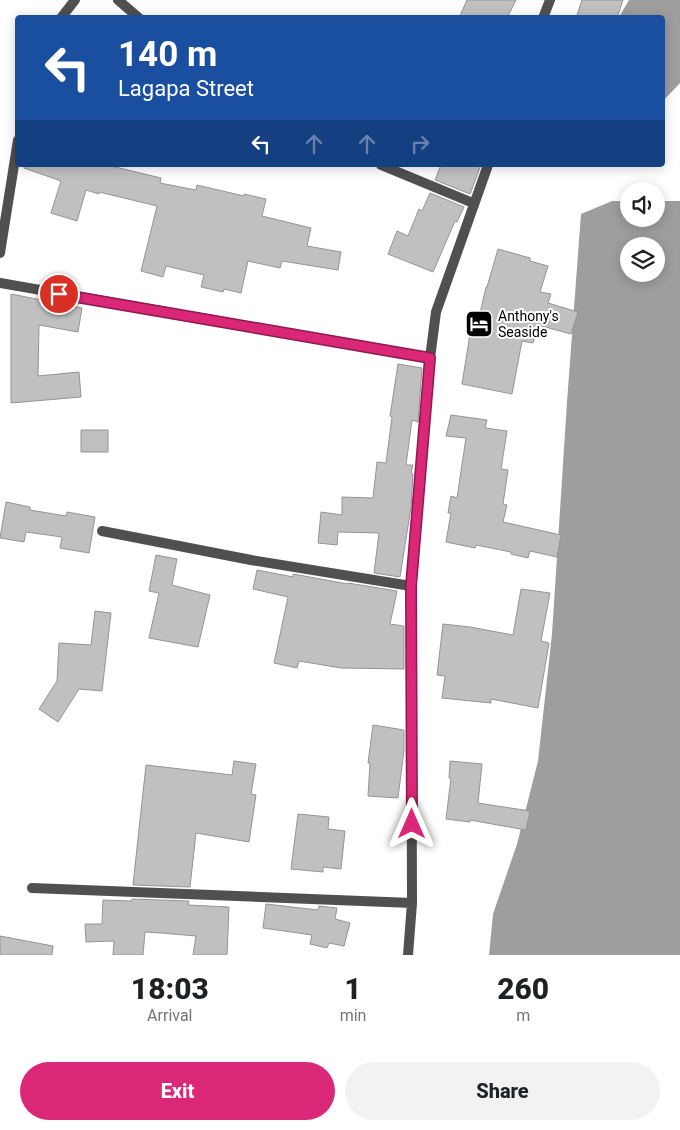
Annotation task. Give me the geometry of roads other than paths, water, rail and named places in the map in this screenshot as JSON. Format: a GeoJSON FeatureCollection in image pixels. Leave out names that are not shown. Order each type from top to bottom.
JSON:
{"type":"FeatureCollection","features":[{"type":"Feature","properties":{"kind":"street"},"geometry":{"type":"LineString","coordinates":[[63,15],[75,0]]}},
{"type":"Feature","properties":{"kind":"street"},"geometry":{"type":"LineString","coordinates":[[118,0],[136,15]]}},
{"type":"Feature","properties":{"kind":"street"},"geometry":{"type":"LineString","coordinates":[[544,15],[550,0]]}},
{"type":"Feature","properties":{"kind":"street"},"geometry":{"type":"LineString","coordinates":[[0,253],[15,159]]}},
{"type":"Feature","properties":{"kind":"street"},"geometry":{"type":"LineString","coordinates":[[386,167],[473,203]]}},
{"type":"Feature","properties":{"kind":"street"},"geometry":{"type":"LineString","coordinates":[[408,955],[412,903],[411,586],[430,358],[436,312],[487,167]]}},
{"type":"Feature","properties":{"kind":"street"},"geometry":{"type":"LineString","coordinates":[[0,283],[430,358]]}},
{"type":"Feature","properties":{"kind":"street"},"geometry":{"type":"LineString","coordinates":[[102,531],[251,560],[411,586]]}},
{"type":"Feature","properties":{"kind":"street"},"geometry":{"type":"LineString","coordinates":[[32,888],[412,903]]}},
{"type":"Feature","properties":{"kind":"place","name":"Anthony's Seaside"},"geometry":{"type":"Point","coordinates":[479,324]}}]}
